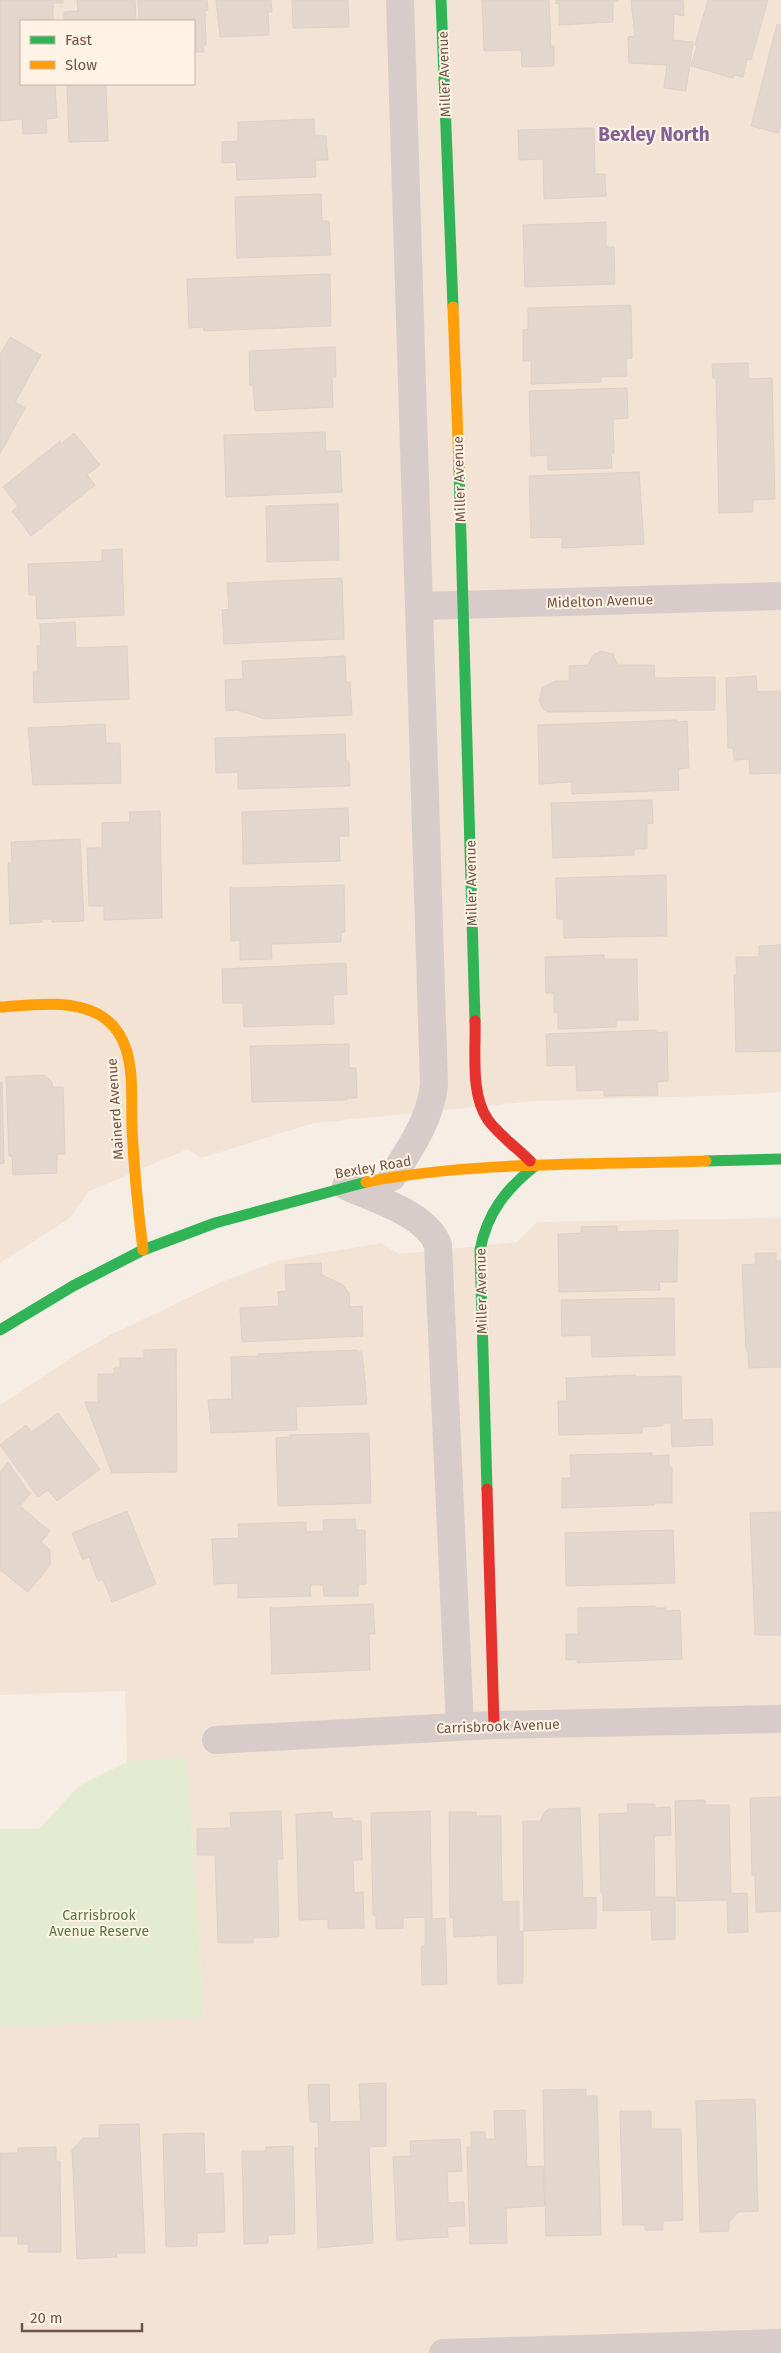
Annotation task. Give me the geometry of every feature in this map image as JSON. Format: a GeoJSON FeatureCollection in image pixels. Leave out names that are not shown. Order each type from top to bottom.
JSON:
{"type":"FeatureCollection","features":[{"type":"Feature","properties":{"kind":"street"},"geometry":{"type":"LineString","coordinates":[[392,1177],[426,1121],[432,1101],[434,1084],[400,0]]}},
{"type":"Feature","properties":{"kind":"street","name":"Miller Avenue"},"geometry":{"type":"LineString","coordinates":[[441,0],[464,605],[477,1085],[482,1108],[489,1120],[535,1166],[508,1188],[493,1208],[487,1219],[480,1250],[494,1724]]}},
{"type":"Feature","properties":{"kind":"street","name":"Midelton Avenue"},"geometry":{"type":"LineString","coordinates":[[419,606],[781,596]]}},
{"type":"Feature","properties":{"kind":"street","name":"Mainerd Avenue"},"geometry":{"type":"LineString","coordinates":[[0,1007],[66,1006],[83,1008],[98,1014],[112,1024],[121,1036],[129,1072],[136,1195],[143,1250]]}},
{"type":"Feature","properties":{"kind":"street","name":"Bexley Road"},"geometry":{"type":"LineString","coordinates":[[0,1330],[73,1286],[143,1250],[215,1223],[346,1186],[392,1177],[489,1168],[781,1159]]}},
{"type":"Feature","properties":{"kind":"street"},"geometry":{"type":"LineString","coordinates":[[346,1186],[418,1220],[432,1231],[438,1245],[460,1726]]}},
{"type":"Feature","properties":{"kind":"street","name":"Carrisbrook Avenue"},"geometry":{"type":"LineString","coordinates":[[216,1740],[494,1724],[781,1719]]}},
{"type":"Feature","properties":{"kind":"street"},"geometry":{"type":"LineString","coordinates":[[443,2353],[781,2342]]}},
{"type":"Feature","properties":{"kind":"shaded area"},"geometry":{"type":"Polygon","coordinates":[[[0,0],[781,0],[781,1092],[536,1101],[314,1123],[201,1158],[188,1149],[88,1192],[70,1218],[0,1263],[0,0]]]}},
{"type":"Feature","properties":{"kind":"shaded area"},"geometry":{"type":"Polygon","coordinates":[[[781,1218],[781,2353],[0,2353],[0,2027],[204,2017],[187,1758],[127,1762],[125,1691],[0,1695],[0,1405],[74,1356],[110,1335],[219,1283],[277,1261],[381,1243],[399,1254],[517,1242],[537,1222],[781,1218]]]}},
{"type":"Feature","properties":{"kind":"green space","name":"Carrisbrook Avenue Reserve"},"geometry":{"type":"Polygon","coordinates":[[[187,1757],[204,2018],[0,2027],[0,1829],[39,1829],[79,1786],[127,1762],[187,1757]]]}},
{"type":"Feature","properties":{"kind":"building"},"geometry":{"type":"Polygon","coordinates":[[[0,0],[63,0],[63,3],[53,3],[53,20],[20,20],[20,85],[55,85],[57,118],[46,119],[47,133],[23,134],[22,119],[0,121],[0,0]]]}},
{"type":"Feature","properties":{"kind":"building"},"geometry":{"type":"Polygon","coordinates":[[[77,0],[135,0],[136,20],[64,20],[64,12],[78,11],[77,0]]]}},
{"type":"Feature","properties":{"kind":"building"},"geometry":{"type":"Polygon","coordinates":[[[138,0],[207,0],[208,10],[205,11],[206,45],[203,45],[204,52],[195,52],[195,20],[139,20],[138,0]]]}},
{"type":"Feature","properties":{"kind":"building"},"geometry":{"type":"Polygon","coordinates":[[[216,0],[271,0],[272,12],[268,12],[269,35],[220,37],[216,0]]]}},
{"type":"Feature","properties":{"kind":"building"},"geometry":{"type":"Polygon","coordinates":[[[292,0],[348,0],[349,27],[293,28],[292,0]]]}},
{"type":"Feature","properties":{"kind":"building"},"geometry":{"type":"Polygon","coordinates":[[[482,0],[549,0],[551,47],[554,46],[554,66],[522,67],[521,50],[484,51],[482,0]]]}},
{"type":"Feature","properties":{"kind":"building"},"geometry":{"type":"Polygon","coordinates":[[[556,0],[618,1],[613,2],[613,22],[559,25],[559,3],[556,4],[556,0]]]}},
{"type":"Feature","properties":{"kind":"building"},"geometry":{"type":"Polygon","coordinates":[[[631,0],[683,0],[684,16],[674,14],[673,40],[693,42],[686,91],[664,88],[667,65],[629,63],[628,37],[635,36],[631,0]]]}},
{"type":"Feature","properties":{"kind":"building"},"geometry":{"type":"Polygon","coordinates":[[[708,0],[768,0],[751,60],[747,59],[743,77],[734,75],[733,78],[691,66],[708,0]]]}},
{"type":"Feature","properties":{"kind":"building"},"geometry":{"type":"Polygon","coordinates":[[[777,24],[781,25],[781,124],[778,133],[751,126],[777,24]]]}},
{"type":"Feature","properties":{"kind":"building"},"geometry":{"type":"Polygon","coordinates":[[[67,85],[106,85],[108,141],[69,142],[67,85]]]}},
{"type":"Feature","properties":{"kind":"building"},"geometry":{"type":"Polygon","coordinates":[[[314,119],[315,136],[326,136],[328,160],[315,160],[316,177],[237,180],[236,162],[222,163],[222,142],[238,141],[238,122],[314,119]]]}},
{"type":"Feature","properties":{"kind":"building"},"geometry":{"type":"Polygon","coordinates":[[[594,128],[595,174],[605,174],[606,196],[544,199],[543,159],[519,160],[518,130],[594,128]]]}},
{"type":"Feature","properties":{"kind":"building"},"geometry":{"type":"Polygon","coordinates":[[[321,194],[322,221],[329,221],[331,255],[237,258],[235,197],[321,194]]]}},
{"type":"Feature","properties":{"kind":"building"},"geometry":{"type":"Polygon","coordinates":[[[606,222],[606,247],[614,247],[615,284],[525,287],[523,225],[606,222]]]}},
{"type":"Feature","properties":{"kind":"building"},"geometry":{"type":"Polygon","coordinates":[[[330,274],[331,326],[204,331],[203,327],[189,328],[187,279],[330,274]]]}},
{"type":"Feature","properties":{"kind":"building"},"geometry":{"type":"Polygon","coordinates":[[[631,305],[632,358],[626,359],[627,376],[601,377],[601,382],[531,384],[531,361],[523,361],[523,330],[528,329],[528,308],[631,305]]]}},
{"type":"Feature","properties":{"kind":"building"},"geometry":{"type":"Polygon","coordinates":[[[10,337],[41,355],[15,402],[25,408],[0,454],[0,355],[10,337]]]}},
{"type":"Feature","properties":{"kind":"building"},"geometry":{"type":"Polygon","coordinates":[[[335,347],[336,377],[332,378],[333,407],[255,411],[253,385],[250,385],[249,351],[335,347]]]}},
{"type":"Feature","properties":{"kind":"building"},"geometry":{"type":"Polygon","coordinates":[[[748,363],[748,379],[772,378],[775,499],[753,500],[753,512],[719,513],[716,379],[713,378],[712,364],[748,363]]]}},
{"type":"Feature","properties":{"kind":"building"},"geometry":{"type":"Polygon","coordinates":[[[627,388],[628,418],[613,419],[614,453],[611,453],[612,468],[548,470],[548,455],[531,456],[529,391],[627,388]]]}},
{"type":"Feature","properties":{"kind":"building"},"geometry":{"type":"Polygon","coordinates":[[[325,432],[326,451],[340,451],[342,492],[226,497],[224,435],[325,432]]]}},
{"type":"Feature","properties":{"kind":"building"},"geometry":{"type":"Polygon","coordinates":[[[74,433],[100,465],[87,475],[95,485],[31,536],[12,511],[18,506],[3,487],[60,441],[61,444],[74,433]]]}},
{"type":"Feature","properties":{"kind":"building"},"geometry":{"type":"Polygon","coordinates":[[[639,472],[644,544],[562,548],[562,537],[531,538],[529,476],[639,472]]]}},
{"type":"Feature","properties":{"kind":"building"},"geometry":{"type":"Polygon","coordinates":[[[338,504],[339,560],[267,562],[266,506],[338,504]]]}},
{"type":"Feature","properties":{"kind":"building"},"geometry":{"type":"Polygon","coordinates":[[[122,549],[124,615],[37,619],[36,595],[29,595],[28,564],[102,561],[102,550],[122,549]]]}},
{"type":"Feature","properties":{"kind":"building"},"geometry":{"type":"Polygon","coordinates":[[[342,578],[344,639],[224,644],[222,610],[229,609],[227,583],[342,578]]]}},
{"type":"Feature","properties":{"kind":"building"},"geometry":{"type":"Polygon","coordinates":[[[75,622],[76,648],[127,646],[129,699],[34,703],[33,672],[38,672],[37,646],[41,646],[40,624],[75,622]]]}},
{"type":"Feature","properties":{"kind":"building"},"geometry":{"type":"Polygon","coordinates":[[[600,651],[613,654],[618,665],[654,665],[655,678],[715,677],[715,710],[548,712],[543,709],[539,701],[542,688],[555,681],[569,681],[569,666],[588,665],[593,655],[600,651]]]}},
{"type":"Feature","properties":{"kind":"building"},"geometry":{"type":"Polygon","coordinates":[[[345,656],[346,682],[350,682],[352,715],[265,719],[237,710],[226,711],[225,680],[243,679],[242,661],[345,656]]]}},
{"type":"Feature","properties":{"kind":"building"},"geometry":{"type":"Polygon","coordinates":[[[756,676],[757,692],[781,691],[781,773],[750,774],[749,759],[734,760],[733,748],[728,748],[726,678],[756,676]]]}},
{"type":"Feature","properties":{"kind":"building"},"geometry":{"type":"Polygon","coordinates":[[[677,720],[677,722],[687,721],[689,768],[678,769],[679,790],[572,794],[572,782],[539,784],[538,725],[677,720]]]}},
{"type":"Feature","properties":{"kind":"building"},"geometry":{"type":"Polygon","coordinates":[[[105,724],[106,743],[120,743],[121,783],[33,785],[28,728],[105,724]]]}},
{"type":"Feature","properties":{"kind":"building"},"geometry":{"type":"Polygon","coordinates":[[[345,734],[346,761],[349,761],[350,786],[238,789],[238,772],[216,773],[215,738],[345,734]]]}},
{"type":"Feature","properties":{"kind":"building"},"geometry":{"type":"Polygon","coordinates":[[[652,800],[653,823],[647,824],[647,849],[634,849],[634,855],[553,858],[551,803],[652,800]]]}},
{"type":"Feature","properties":{"kind":"building"},"geometry":{"type":"Polygon","coordinates":[[[348,808],[349,836],[339,836],[340,861],[243,864],[242,812],[348,808]]]}},
{"type":"Feature","properties":{"kind":"building"},"geometry":{"type":"Polygon","coordinates":[[[160,811],[162,918],[104,920],[104,906],[89,906],[87,848],[102,848],[102,823],[130,822],[129,812],[160,811]]]}},
{"type":"Feature","properties":{"kind":"building"},"geometry":{"type":"Polygon","coordinates":[[[80,839],[84,921],[52,922],[52,919],[42,919],[42,922],[10,924],[8,863],[12,863],[11,842],[80,839]]]}},
{"type":"Feature","properties":{"kind":"building"},"geometry":{"type":"Polygon","coordinates":[[[666,875],[667,936],[564,938],[564,919],[557,919],[556,878],[666,875]]]}},
{"type":"Feature","properties":{"kind":"building"},"geometry":{"type":"Polygon","coordinates":[[[344,885],[345,932],[341,932],[341,942],[271,944],[272,959],[240,960],[240,940],[231,941],[230,888],[344,885]]]}},
{"type":"Feature","properties":{"kind":"building"},"geometry":{"type":"Polygon","coordinates":[[[781,945],[781,1051],[736,1052],[734,975],[737,974],[736,957],[759,957],[759,946],[781,945]]]}},
{"type":"Feature","properties":{"kind":"building"},"geometry":{"type":"Polygon","coordinates":[[[604,955],[604,959],[637,959],[638,1020],[616,1020],[616,1027],[558,1029],[558,1012],[554,1013],[554,993],[546,993],[545,957],[604,955]]]}},
{"type":"Feature","properties":{"kind":"building"},"geometry":{"type":"Polygon","coordinates":[[[346,963],[347,994],[333,995],[334,1024],[244,1027],[243,1003],[223,1003],[222,969],[346,963]]]}},
{"type":"Feature","properties":{"kind":"building"},"geometry":{"type":"Polygon","coordinates":[[[656,1030],[656,1033],[667,1032],[668,1081],[657,1082],[658,1095],[604,1096],[604,1090],[577,1091],[576,1065],[547,1066],[546,1034],[656,1030]]]}},
{"type":"Feature","properties":{"kind":"building"},"geometry":{"type":"Polygon","coordinates":[[[349,1044],[349,1068],[356,1068],[357,1098],[347,1098],[347,1100],[252,1102],[250,1046],[349,1044]]]}},
{"type":"Feature","properties":{"kind":"building"},"geometry":{"type":"Polygon","coordinates":[[[44,1075],[52,1082],[52,1087],[63,1087],[65,1154],[57,1154],[57,1173],[13,1175],[12,1156],[9,1156],[6,1077],[44,1075]]]}},
{"type":"Feature","properties":{"kind":"building"},"geometry":{"type":"Polygon","coordinates":[[[0,1082],[2,1082],[4,1163],[0,1164],[0,1082]]]}},
{"type":"Feature","properties":{"kind":"building"},"geometry":{"type":"Polygon","coordinates":[[[617,1226],[617,1232],[678,1230],[677,1282],[659,1282],[660,1290],[559,1292],[558,1234],[581,1233],[581,1227],[617,1226]]]}},
{"type":"Feature","properties":{"kind":"building"},"geometry":{"type":"Polygon","coordinates":[[[755,1253],[776,1253],[776,1261],[781,1261],[781,1367],[749,1368],[748,1351],[746,1351],[742,1265],[756,1264],[755,1253]]]}},
{"type":"Feature","properties":{"kind":"building"},"geometry":{"type":"Polygon","coordinates":[[[321,1263],[322,1275],[343,1285],[349,1293],[350,1307],[362,1306],[363,1336],[242,1342],[240,1308],[279,1306],[278,1292],[286,1291],[285,1265],[321,1263]]]}},
{"type":"Feature","properties":{"kind":"building"},"geometry":{"type":"Polygon","coordinates":[[[674,1298],[675,1355],[592,1357],[591,1335],[562,1336],[561,1300],[674,1298]]]}},
{"type":"Feature","properties":{"kind":"building"},"geometry":{"type":"Polygon","coordinates":[[[176,1349],[177,1472],[112,1473],[85,1402],[98,1402],[98,1374],[114,1374],[114,1368],[120,1368],[120,1358],[144,1358],[144,1350],[176,1349]]]}},
{"type":"Feature","properties":{"kind":"building"},"geometry":{"type":"Polygon","coordinates":[[[357,1350],[357,1352],[362,1352],[367,1404],[296,1407],[297,1430],[211,1433],[208,1400],[232,1399],[231,1357],[357,1350]]]}},
{"type":"Feature","properties":{"kind":"building"},"geometry":{"type":"Polygon","coordinates":[[[635,1375],[636,1377],[681,1376],[682,1420],[712,1419],[713,1445],[672,1447],[671,1423],[663,1423],[663,1426],[642,1427],[642,1433],[559,1435],[558,1401],[567,1401],[566,1378],[635,1375]]]}},
{"type":"Feature","properties":{"kind":"building"},"geometry":{"type":"Polygon","coordinates":[[[58,1413],[100,1469],[57,1501],[48,1490],[38,1497],[0,1445],[26,1425],[32,1432],[58,1413]]]}},
{"type":"Feature","properties":{"kind":"building"},"geometry":{"type":"Polygon","coordinates":[[[369,1433],[371,1503],[278,1506],[276,1438],[290,1437],[289,1435],[369,1433]]]}},
{"type":"Feature","properties":{"kind":"building"},"geometry":{"type":"Polygon","coordinates":[[[652,1453],[652,1456],[669,1455],[669,1467],[672,1467],[672,1503],[562,1508],[562,1478],[571,1478],[570,1455],[652,1453]]]}},
{"type":"Feature","properties":{"kind":"building"},"geometry":{"type":"Polygon","coordinates":[[[8,1462],[30,1494],[20,1506],[50,1531],[41,1542],[50,1550],[50,1565],[28,1592],[0,1570],[0,1472],[8,1462]]]}},
{"type":"Feature","properties":{"kind":"building"},"geometry":{"type":"Polygon","coordinates":[[[127,1511],[156,1584],[112,1602],[103,1579],[98,1581],[89,1557],[83,1560],[72,1533],[127,1511]]]}},
{"type":"Feature","properties":{"kind":"building"},"geometry":{"type":"Polygon","coordinates":[[[781,1512],[781,1635],[755,1635],[750,1513],[781,1512]]]}},
{"type":"Feature","properties":{"kind":"building"},"geometry":{"type":"Polygon","coordinates":[[[355,1519],[356,1530],[365,1530],[366,1584],[358,1584],[358,1596],[324,1596],[323,1585],[310,1585],[311,1596],[238,1598],[238,1583],[214,1584],[212,1539],[239,1538],[238,1524],[306,1522],[306,1532],[324,1531],[323,1520],[355,1519]]]}},
{"type":"Feature","properties":{"kind":"building"},"geometry":{"type":"Polygon","coordinates":[[[673,1530],[675,1583],[566,1586],[565,1533],[673,1530]]]}},
{"type":"Feature","properties":{"kind":"building"},"geometry":{"type":"Polygon","coordinates":[[[373,1604],[375,1634],[369,1634],[370,1670],[272,1674],[270,1608],[373,1604]]]}},
{"type":"Feature","properties":{"kind":"building"},"geometry":{"type":"Polygon","coordinates":[[[655,1606],[655,1608],[666,1608],[666,1611],[680,1610],[682,1659],[577,1663],[577,1659],[566,1660],[566,1634],[578,1634],[578,1608],[655,1606]]]}},
{"type":"Feature","properties":{"kind":"building"},"geometry":{"type":"Polygon","coordinates":[[[781,1797],[781,1911],[756,1912],[755,1875],[752,1875],[750,1798],[781,1797]]]}},
{"type":"Feature","properties":{"kind":"building"},"geometry":{"type":"Polygon","coordinates":[[[705,1800],[705,1805],[729,1805],[731,1894],[747,1893],[748,1932],[728,1933],[727,1900],[677,1901],[675,1801],[705,1800]]]}},
{"type":"Feature","properties":{"kind":"building"},"geometry":{"type":"Polygon","coordinates":[[[627,1804],[655,1804],[655,1808],[670,1807],[671,1835],[654,1836],[655,1897],[675,1897],[675,1939],[652,1940],[651,1910],[603,1911],[599,1814],[628,1813],[627,1804]]]}},
{"type":"Feature","properties":{"kind":"building"},"geometry":{"type":"Polygon","coordinates":[[[580,1808],[583,1898],[596,1897],[596,1928],[524,1931],[523,1821],[541,1821],[543,1814],[548,1809],[580,1808]]]}},
{"type":"Feature","properties":{"kind":"building"},"geometry":{"type":"Polygon","coordinates":[[[281,1811],[283,1859],[277,1859],[279,1937],[253,1938],[253,1943],[218,1943],[215,1855],[197,1855],[197,1829],[231,1828],[230,1813],[281,1811]]]}},
{"type":"Feature","properties":{"kind":"building"},"geometry":{"type":"Polygon","coordinates":[[[430,1811],[432,1919],[445,1918],[447,1984],[422,1985],[421,1947],[425,1946],[425,1917],[403,1918],[403,1928],[376,1929],[376,1915],[373,1915],[371,1813],[430,1811]]]}},
{"type":"Feature","properties":{"kind":"building"},"geometry":{"type":"Polygon","coordinates":[[[332,1812],[332,1819],[352,1818],[352,1821],[361,1821],[362,1860],[353,1860],[354,1893],[363,1892],[364,1928],[328,1929],[328,1919],[299,1920],[296,1814],[332,1812]]]}},
{"type":"Feature","properties":{"kind":"building"},"geometry":{"type":"Polygon","coordinates":[[[449,1812],[476,1812],[476,1816],[501,1816],[502,1902],[519,1901],[519,1931],[523,1931],[523,1983],[498,1984],[497,1935],[454,1937],[453,1917],[450,1918],[449,1812]]]}},
{"type":"Feature","properties":{"kind":"building"},"geometry":{"type":"Polygon","coordinates":[[[386,2083],[386,2146],[369,2147],[373,2243],[318,2248],[315,2148],[319,2148],[318,2122],[310,2122],[308,2085],[329,2084],[330,2122],[361,2121],[359,2084],[386,2083]]]}},
{"type":"Feature","properties":{"kind":"building"},"geometry":{"type":"Polygon","coordinates":[[[586,2089],[586,2096],[597,2096],[601,2235],[546,2236],[543,2090],[586,2089]]]}},
{"type":"Feature","properties":{"kind":"building"},"geometry":{"type":"Polygon","coordinates":[[[755,2099],[758,2211],[738,2212],[729,2222],[729,2231],[700,2232],[696,2101],[755,2099]]]}},
{"type":"Feature","properties":{"kind":"building"},"geometry":{"type":"Polygon","coordinates":[[[525,2110],[527,2167],[543,2166],[545,2206],[506,2208],[507,2243],[470,2244],[467,2147],[471,2147],[471,2132],[485,2132],[485,2139],[495,2139],[494,2111],[525,2110]]]}},
{"type":"Feature","properties":{"kind":"building"},"geometry":{"type":"Polygon","coordinates":[[[620,2111],[651,2111],[651,2129],[681,2129],[683,2220],[663,2221],[663,2230],[645,2230],[645,2225],[623,2225],[620,2111]]]}},
{"type":"Feature","properties":{"kind":"building"},"geometry":{"type":"Polygon","coordinates":[[[139,2124],[145,2253],[116,2253],[117,2257],[77,2259],[72,2150],[83,2138],[99,2138],[99,2125],[139,2124]]]}},
{"type":"Feature","properties":{"kind":"building"},"geometry":{"type":"Polygon","coordinates":[[[204,2133],[205,2174],[223,2173],[225,2232],[197,2233],[197,2246],[166,2247],[163,2134],[204,2133]]]}},
{"type":"Feature","properties":{"kind":"building"},"geometry":{"type":"Polygon","coordinates":[[[460,2139],[462,2171],[447,2172],[448,2203],[464,2202],[465,2226],[447,2227],[448,2237],[397,2240],[393,2157],[411,2156],[410,2141],[460,2139]]]}},
{"type":"Feature","properties":{"kind":"building"},"geometry":{"type":"Polygon","coordinates":[[[293,2146],[295,2234],[268,2235],[268,2243],[244,2244],[242,2151],[266,2151],[266,2147],[293,2146]]]}},
{"type":"Feature","properties":{"kind":"building"},"geometry":{"type":"Polygon","coordinates":[[[56,2147],[56,2161],[60,2161],[61,2252],[28,2252],[29,2244],[18,2244],[18,2236],[0,2236],[0,2153],[18,2153],[18,2148],[56,2147]]]}},
{"type":"Feature","properties":{"kind":"traffic: fast"},"geometry":{"type":"LineString","coordinates":[[441,0],[453,307]]}},
{"type":"Feature","properties":{"kind":"traffic: fast"},"geometry":{"type":"LineString","coordinates":[[459,468],[475,1021]]}},
{"type":"Feature","properties":{"kind":"traffic: fast"},"geometry":{"type":"LineString","coordinates":[[706,1161],[781,1159]]}},
{"type":"Feature","properties":{"kind":"traffic: fast"},"geometry":{"type":"LineString","coordinates":[[487,1489],[480,1250],[487,1225],[499,1203],[515,1184],[535,1166],[530,1161]]}},
{"type":"Feature","properties":{"kind":"traffic: fast"},"geometry":{"type":"LineString","coordinates":[[0,1330],[73,1286],[143,1250],[215,1223],[366,1182]]}},
{"type":"Feature","properties":{"kind":"traffic: slow"},"geometry":{"type":"LineString","coordinates":[[453,307],[459,468]]}},
{"type":"Feature","properties":{"kind":"traffic: slow"},"geometry":{"type":"LineString","coordinates":[[0,1007],[37,1004],[75,1006],[98,1014],[107,1020],[121,1038],[126,1049],[130,1068],[134,1159],[143,1250]]}},
{"type":"Feature","properties":{"kind":"traffic: slow"},"geometry":{"type":"LineString","coordinates":[[366,1182],[407,1175],[492,1167],[706,1161]]}},
{"type":"Feature","properties":{"kind":"traffic: jam"},"geometry":{"type":"LineString","coordinates":[[475,1021],[476,1085],[482,1110],[497,1131],[530,1161]]}},
{"type":"Feature","properties":{"kind":"traffic: jam"},"geometry":{"type":"LineString","coordinates":[[487,1489],[494,1725]]}},
{"type":"Feature","properties":{"kind":"district","name":"Bexley North"},"geometry":{"type":"Point","coordinates":[654,134]}}]}
